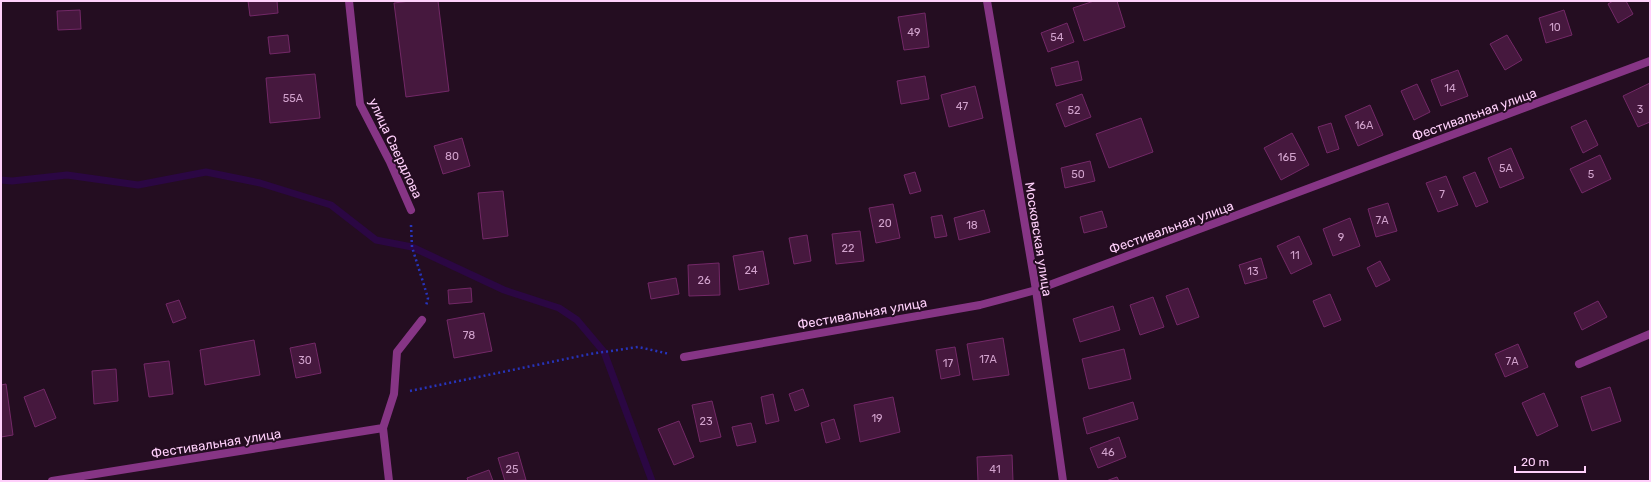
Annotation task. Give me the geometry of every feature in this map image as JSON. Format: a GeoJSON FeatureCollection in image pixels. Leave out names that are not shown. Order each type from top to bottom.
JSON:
{"type":"FeatureCollection","features":[{"type":"Feature","properties":{"kind":"street","name":"улица Свердлова"},"geometry":{"type":"LineString","coordinates":[[349,1],[360,104],[390,162],[410,210]]}},
{"type":"Feature","properties":{"kind":"street","name":"Московская улица"},"geometry":{"type":"LineString","coordinates":[[987,1],[1036,290],[1063,481]]}},
{"type":"Feature","properties":{"kind":"street","name":"Фестивальная улица"},"geometry":{"type":"LineString","coordinates":[[684,357],[980,305],[1036,290],[1650,61]]}},
{"type":"Feature","properties":{"kind":"street"},"geometry":{"type":"LineString","coordinates":[[389,481],[383,428],[394,394],[397,352],[422,320]]}},
{"type":"Feature","properties":{"kind":"street"},"geometry":{"type":"LineString","coordinates":[[1579,364],[1650,334]]}},
{"type":"Feature","properties":{"kind":"street","name":"Фестивальная улица"},"geometry":{"type":"LineString","coordinates":[[52,481],[383,428]]}},
{"type":"Feature","properties":{"kind":"path"},"geometry":{"type":"LineString","coordinates":[[410,210],[412,247],[428,298],[422,320]]}},
{"type":"Feature","properties":{"kind":"path"},"geometry":{"type":"LineString","coordinates":[[394,394],[590,354],[638,347],[684,357]]}},
{"type":"Feature","properties":{"kind":"building"},"geometry":{"type":"Polygon","coordinates":[[[248,1],[277,1],[278,13],[250,16],[248,1]]]}},
{"type":"Feature","properties":{"kind":"building"},"geometry":{"type":"Polygon","coordinates":[[[410,1],[438,1],[449,91],[406,97],[394,3],[410,1]]]}},
{"type":"Feature","properties":{"kind":"building"},"geometry":{"type":"Polygon","coordinates":[[[1094,1],[1117,1],[1125,27],[1084,41],[1073,8],[1094,1]]]}},
{"type":"Feature","properties":{"kind":"building"},"geometry":{"type":"Polygon","coordinates":[[[1613,1],[1626,1],[1633,14],[1618,23],[1608,4],[1613,1]]]}},
{"type":"Feature","properties":{"kind":"building"},"geometry":{"type":"Polygon","coordinates":[[[80,10],[81,29],[58,30],[57,11],[80,10]]]}},
{"type":"Feature","properties":{"kind":"building"},"geometry":{"type":"Polygon","coordinates":[[[1564,10],[1572,35],[1546,43],[1539,18],[1564,10]]]}},
{"type":"Feature","properties":{"kind":"building"},"geometry":{"type":"Polygon","coordinates":[[[925,13],[929,47],[904,50],[898,17],[925,13]]]}},
{"type":"Feature","properties":{"kind":"building"},"geometry":{"type":"Polygon","coordinates":[[[1067,23],[1074,42],[1048,52],[1041,33],[1067,23]]]}},
{"type":"Feature","properties":{"kind":"building"},"geometry":{"type":"Polygon","coordinates":[[[288,35],[290,52],[270,54],[268,37],[288,35]]]}},
{"type":"Feature","properties":{"kind":"building"},"geometry":{"type":"Polygon","coordinates":[[[1507,35],[1522,60],[1505,70],[1490,44],[1507,35]]]}},
{"type":"Feature","properties":{"kind":"building"},"geometry":{"type":"Polygon","coordinates":[[[1078,61],[1082,80],[1056,86],[1051,68],[1078,61]]]}},
{"type":"Feature","properties":{"kind":"building"},"geometry":{"type":"Polygon","coordinates":[[[1458,70],[1468,96],[1441,106],[1431,80],[1458,70]]]}},
{"type":"Feature","properties":{"kind":"building"},"geometry":{"type":"Polygon","coordinates":[[[315,74],[320,118],[270,123],[266,78],[315,74]]]}},
{"type":"Feature","properties":{"kind":"building"},"geometry":{"type":"Polygon","coordinates":[[[925,76],[929,99],[901,104],[897,81],[925,76]]]}},
{"type":"Feature","properties":{"kind":"building"},"geometry":{"type":"Polygon","coordinates":[[[1650,83],[1650,122],[1638,127],[1623,96],[1650,83]]]}},
{"type":"Feature","properties":{"kind":"building"},"geometry":{"type":"Polygon","coordinates":[[[1417,84],[1430,112],[1414,120],[1401,91],[1417,84]]]}},
{"type":"Feature","properties":{"kind":"building"},"geometry":{"type":"Polygon","coordinates":[[[975,86],[983,118],[949,127],[941,95],[975,86]]]}},
{"type":"Feature","properties":{"kind":"building"},"geometry":{"type":"Polygon","coordinates":[[[1082,94],[1091,117],[1065,127],[1056,104],[1082,94]]]}},
{"type":"Feature","properties":{"kind":"building"},"geometry":{"type":"Polygon","coordinates":[[[1370,105],[1383,135],[1358,146],[1345,116],[1370,105]]]}},
{"type":"Feature","properties":{"kind":"building"},"geometry":{"type":"Polygon","coordinates":[[[1141,118],[1153,152],[1109,168],[1096,134],[1141,118]]]}},
{"type":"Feature","properties":{"kind":"building"},"geometry":{"type":"Polygon","coordinates":[[[1586,120],[1598,145],[1583,153],[1571,127],[1586,120]]]}},
{"type":"Feature","properties":{"kind":"building"},"geometry":{"type":"Polygon","coordinates":[[[1331,123],[1339,149],[1327,153],[1318,127],[1331,123]]]}},
{"type":"Feature","properties":{"kind":"building"},"geometry":{"type":"Polygon","coordinates":[[[1292,133],[1309,165],[1281,180],[1264,148],[1292,133]]]}},
{"type":"Feature","properties":{"kind":"building"},"geometry":{"type":"Polygon","coordinates":[[[462,138],[470,166],[443,174],[434,146],[462,138]]]}},
{"type":"Feature","properties":{"kind":"building"},"geometry":{"type":"Polygon","coordinates":[[[1511,148],[1524,178],[1500,188],[1488,158],[1511,148]]]}},
{"type":"Feature","properties":{"kind":"building"},"geometry":{"type":"Polygon","coordinates":[[[1600,155],[1611,179],[1582,193],[1570,169],[1600,155]]]}},
{"type":"Feature","properties":{"kind":"building"},"geometry":{"type":"Polygon","coordinates":[[[1090,161],[1095,181],[1065,188],[1061,168],[1090,161]]]}},
{"type":"Feature","properties":{"kind":"building"},"geometry":{"type":"Polygon","coordinates":[[[915,172],[921,191],[910,194],[904,175],[915,172]]]}},
{"type":"Feature","properties":{"kind":"building"},"geometry":{"type":"Polygon","coordinates":[[[1475,172],[1488,202],[1476,207],[1463,177],[1475,172]]]}},
{"type":"Feature","properties":{"kind":"building"},"geometry":{"type":"Polygon","coordinates":[[[1446,176],[1458,205],[1438,212],[1426,183],[1446,176]]]}},
{"type":"Feature","properties":{"kind":"building"},"geometry":{"type":"Polygon","coordinates":[[[503,191],[508,236],[483,239],[478,193],[503,191]]]}},
{"type":"Feature","properties":{"kind":"building"},"geometry":{"type":"Polygon","coordinates":[[[1388,203],[1397,231],[1376,237],[1368,209],[1388,203]]]}},
{"type":"Feature","properties":{"kind":"building"},"geometry":{"type":"Polygon","coordinates":[[[893,204],[900,238],[876,243],[869,208],[893,204]]]}},
{"type":"Feature","properties":{"kind":"building"},"geometry":{"type":"Polygon","coordinates":[[[984,210],[990,232],[959,240],[954,218],[984,210]]]}},
{"type":"Feature","properties":{"kind":"building"},"geometry":{"type":"Polygon","coordinates":[[[1102,211],[1107,227],[1084,233],[1080,217],[1102,211]]]}},
{"type":"Feature","properties":{"kind":"building"},"geometry":{"type":"Polygon","coordinates":[[[942,215],[947,236],[935,238],[931,217],[942,215]]]}},
{"type":"Feature","properties":{"kind":"building"},"geometry":{"type":"Polygon","coordinates":[[[1350,218],[1360,246],[1333,256],[1323,229],[1350,218]]]}},
{"type":"Feature","properties":{"kind":"building"},"geometry":{"type":"Polygon","coordinates":[[[860,231],[864,261],[836,264],[832,234],[860,231]]]}},
{"type":"Feature","properties":{"kind":"building"},"geometry":{"type":"Polygon","coordinates":[[[807,235],[811,261],[794,264],[789,238],[807,235]]]}},
{"type":"Feature","properties":{"kind":"building"},"geometry":{"type":"Polygon","coordinates":[[[1299,236],[1312,264],[1291,274],[1277,246],[1299,236]]]}},
{"type":"Feature","properties":{"kind":"building"},"geometry":{"type":"Polygon","coordinates":[[[763,251],[769,284],[739,290],[733,256],[763,251]]]}},
{"type":"Feature","properties":{"kind":"building"},"geometry":{"type":"Polygon","coordinates":[[[1261,258],[1267,278],[1245,284],[1239,265],[1261,258]]]}},
{"type":"Feature","properties":{"kind":"building"},"geometry":{"type":"Polygon","coordinates":[[[1380,261],[1390,280],[1376,287],[1367,268],[1380,261]]]}},
{"type":"Feature","properties":{"kind":"building"},"geometry":{"type":"Polygon","coordinates":[[[719,263],[720,295],[689,296],[688,265],[719,263]]]}},
{"type":"Feature","properties":{"kind":"building"},"geometry":{"type":"Polygon","coordinates":[[[676,278],[679,294],[651,299],[648,283],[676,278]]]}},
{"type":"Feature","properties":{"kind":"building"},"geometry":{"type":"Polygon","coordinates":[[[471,288],[472,302],[449,304],[448,290],[471,288]]]}},
{"type":"Feature","properties":{"kind":"building"},"geometry":{"type":"Polygon","coordinates":[[[1188,288],[1199,317],[1177,325],[1166,296],[1188,288]]]}},
{"type":"Feature","properties":{"kind":"building"},"geometry":{"type":"Polygon","coordinates":[[[1330,294],[1341,320],[1324,327],[1313,301],[1330,294]]]}},
{"type":"Feature","properties":{"kind":"building"},"geometry":{"type":"Polygon","coordinates":[[[1153,297],[1164,327],[1140,335],[1130,305],[1153,297]]]}},
{"type":"Feature","properties":{"kind":"building"},"geometry":{"type":"Polygon","coordinates":[[[179,300],[186,318],[173,323],[166,304],[179,300]]]}},
{"type":"Feature","properties":{"kind":"building"},"geometry":{"type":"Polygon","coordinates":[[[1598,301],[1607,317],[1582,330],[1574,313],[1598,301]]]}},
{"type":"Feature","properties":{"kind":"building"},"geometry":{"type":"Polygon","coordinates":[[[1113,306],[1120,330],[1080,342],[1073,319],[1113,306]]]}},
{"type":"Feature","properties":{"kind":"building"},"geometry":{"type":"Polygon","coordinates":[[[484,313],[492,351],[454,358],[447,320],[484,313]]]}},
{"type":"Feature","properties":{"kind":"building"},"geometry":{"type":"Polygon","coordinates":[[[1003,338],[1009,375],[973,380],[967,344],[1003,338]]]}},
{"type":"Feature","properties":{"kind":"building"},"geometry":{"type":"Polygon","coordinates":[[[254,340],[260,375],[205,385],[200,350],[254,340]]]}},
{"type":"Feature","properties":{"kind":"building"},"geometry":{"type":"Polygon","coordinates":[[[315,343],[321,373],[296,378],[290,348],[315,343]]]}},
{"type":"Feature","properties":{"kind":"building"},"geometry":{"type":"Polygon","coordinates":[[[1518,344],[1528,367],[1505,377],[1495,354],[1518,344]]]}},
{"type":"Feature","properties":{"kind":"building"},"geometry":{"type":"Polygon","coordinates":[[[955,347],[960,375],[941,379],[936,350],[955,347]]]}},
{"type":"Feature","properties":{"kind":"building"},"geometry":{"type":"Polygon","coordinates":[[[1124,349],[1131,379],[1089,389],[1082,359],[1124,349]]]}},
{"type":"Feature","properties":{"kind":"building"},"geometry":{"type":"Polygon","coordinates":[[[169,361],[173,394],[149,397],[144,364],[169,361]]]}},
{"type":"Feature","properties":{"kind":"building"},"geometry":{"type":"Polygon","coordinates":[[[116,369],[118,401],[94,404],[92,371],[116,369]]]}},
{"type":"Feature","properties":{"kind":"building"},"geometry":{"type":"Polygon","coordinates":[[[6,384],[13,435],[1,437],[1,385],[6,384]]]}},
{"type":"Feature","properties":{"kind":"building"},"geometry":{"type":"Polygon","coordinates":[[[1610,387],[1621,421],[1592,431],[1581,397],[1610,387]]]}},
{"type":"Feature","properties":{"kind":"building"},"geometry":{"type":"Polygon","coordinates":[[[44,389],[56,418],[35,427],[24,397],[44,389]]]}},
{"type":"Feature","properties":{"kind":"building"},"geometry":{"type":"Polygon","coordinates":[[[803,389],[809,406],[795,411],[789,394],[803,389]]]}},
{"type":"Feature","properties":{"kind":"building"},"geometry":{"type":"Polygon","coordinates":[[[1544,393],[1558,426],[1537,436],[1522,403],[1544,393]]]}},
{"type":"Feature","properties":{"kind":"building"},"geometry":{"type":"Polygon","coordinates":[[[773,394],[779,421],[766,424],[761,397],[773,394]]]}},
{"type":"Feature","properties":{"kind":"building"},"geometry":{"type":"Polygon","coordinates":[[[893,397],[900,432],[860,442],[854,405],[893,397]]]}},
{"type":"Feature","properties":{"kind":"building"},"geometry":{"type":"Polygon","coordinates":[[[712,401],[721,437],[700,442],[692,405],[712,401]]]}},
{"type":"Feature","properties":{"kind":"building"},"geometry":{"type":"Polygon","coordinates":[[[1133,402],[1138,419],[1087,434],[1083,418],[1133,402]]]}},
{"type":"Feature","properties":{"kind":"building"},"geometry":{"type":"Polygon","coordinates":[[[834,419],[840,439],[826,443],[821,423],[834,419]]]}},
{"type":"Feature","properties":{"kind":"building"},"geometry":{"type":"Polygon","coordinates":[[[679,421],[694,457],[674,465],[658,429],[679,421]]]}},
{"type":"Feature","properties":{"kind":"building"},"geometry":{"type":"Polygon","coordinates":[[[751,423],[756,442],[737,446],[732,427],[751,423]]]}},
{"type":"Feature","properties":{"kind":"building"},"geometry":{"type":"Polygon","coordinates":[[[1119,437],[1126,457],[1098,468],[1090,448],[1119,437]]]}},
{"type":"Feature","properties":{"kind":"building"},"geometry":{"type":"Polygon","coordinates":[[[518,452],[526,480],[505,481],[498,458],[518,452]]]}},
{"type":"Feature","properties":{"kind":"building"},"geometry":{"type":"Polygon","coordinates":[[[1012,455],[1013,481],[978,481],[977,457],[1012,455]]]}},
{"type":"Feature","properties":{"kind":"building"},"geometry":{"type":"Polygon","coordinates":[[[489,470],[493,481],[468,481],[467,478],[489,470]]]}},
{"type":"Feature","properties":{"kind":"building"},"geometry":{"type":"Polygon","coordinates":[[[1117,477],[1119,481],[1106,481],[1117,477]]]}},
{"type":"Feature","properties":{"kind":"waterway"},"geometry":{"type":"LineString","coordinates":[[1,180],[12,181],[67,175],[138,185],[206,172],[260,183],[331,205],[376,240],[412,247],[504,290],[559,308],[577,320],[604,352],[652,481]]}}]}
